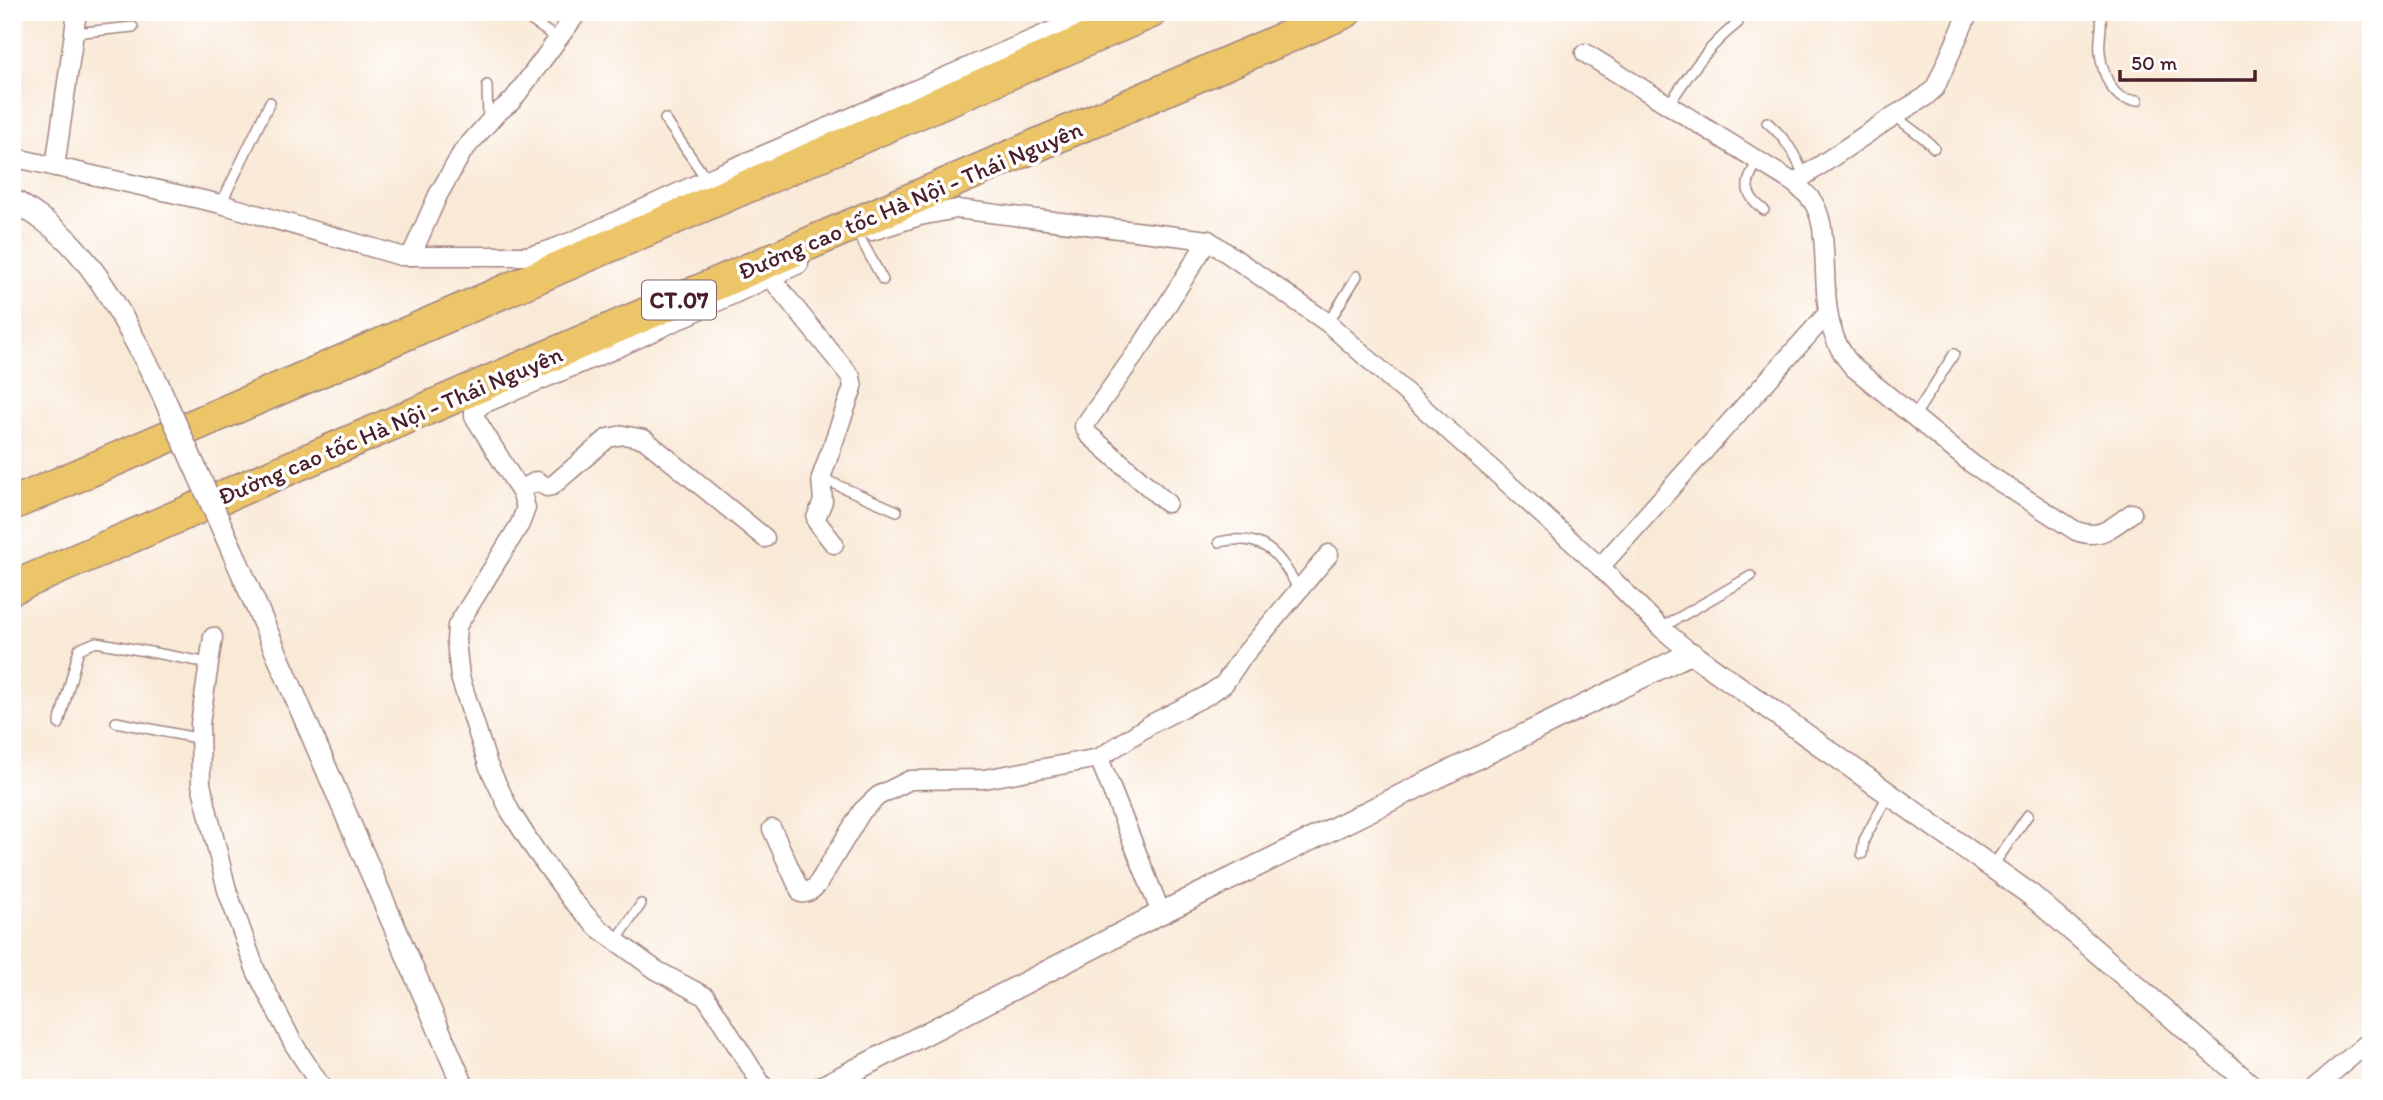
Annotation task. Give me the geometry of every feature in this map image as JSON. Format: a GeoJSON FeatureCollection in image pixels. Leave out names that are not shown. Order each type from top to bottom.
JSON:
{"type":"FeatureCollection","features":[{"type":"Feature","properties":{"kind":"highway"},"geometry":{"type":"LineString","coordinates":[[12,503],[1151,12]]}},
{"type":"Feature","properties":{"kind":"highway","name":"Đường cao tốc Hà Nội - Thái Nguyên"},"geometry":{"type":"LineString","coordinates":[[12,588],[1345,12]]}},
{"type":"Feature","properties":{"kind":"street"},"geometry":{"type":"LineString","coordinates":[[55,167],[77,12]]}},
{"type":"Feature","properties":{"kind":"street"},"geometry":{"type":"LineString","coordinates":[[411,256],[438,195],[463,151],[488,122],[512,101],[578,12]]}},
{"type":"Feature","properties":{"kind":"street"},"geometry":{"type":"LineString","coordinates":[[12,156],[221,204],[401,256],[526,256],[544,253],[1096,12]]}},
{"type":"Feature","properties":{"kind":"street"},"geometry":{"type":"LineString","coordinates":[[1799,179],[1926,97],[1935,88],[1969,12]]}},
{"type":"Feature","properties":{"kind":"street"},"geometry":{"type":"LineString","coordinates":[[1585,52],[1758,160],[1799,179],[1822,224],[1832,335],[1841,354],[1854,368],[1972,464],[2076,531],[2090,536],[2103,532],[2132,513]]}},
{"type":"Feature","properties":{"kind":"street"},"geometry":{"type":"LineString","coordinates":[[12,199],[37,215],[68,242],[86,263],[117,308],[157,382],[232,550],[461,1085]]}},
{"type":"Feature","properties":{"kind":"street"},"geometry":{"type":"LineString","coordinates":[[764,1088],[706,997],[656,970],[598,928],[571,898],[510,811],[488,765],[460,677],[457,626],[520,524],[526,508],[520,490],[474,416],[474,411],[859,236],[920,216],[957,209],[1208,240],[1328,323],[1600,567],[1661,628],[1691,653],[2031,895],[2254,1088]]}},
{"type":"Feature","properties":{"kind":"street"},"geometry":{"type":"LineString","coordinates":[[1167,503],[1088,434],[1084,426],[1144,342],[1208,240]]}},
{"type":"Feature","properties":{"kind":"street"},"geometry":{"type":"LineString","coordinates":[[771,278],[851,377],[853,387],[821,478],[823,501],[816,518],[834,544]]}},
{"type":"Feature","properties":{"kind":"street"},"geometry":{"type":"LineString","coordinates":[[1600,567],[1828,313]]}},
{"type":"Feature","properties":{"kind":"street"},"geometry":{"type":"LineString","coordinates":[[520,490],[537,481],[552,486],[608,438],[623,435],[644,439],[765,538]]}},
{"type":"Feature","properties":{"kind":"street"},"geometry":{"type":"LineString","coordinates":[[772,829],[801,893],[804,893],[817,884],[862,811],[878,796],[910,780],[984,779],[1099,758],[1151,724],[1224,684],[1240,660],[1329,554]]}},
{"type":"Feature","properties":{"kind":"street"},"geometry":{"type":"LineString","coordinates":[[213,637],[200,724],[201,784],[227,890],[256,971],[293,1043],[322,1088]]}},
{"type":"Feature","properties":{"kind":"street"},"geometry":{"type":"LineString","coordinates":[[820,1088],[1161,914],[1691,653]]}},
{"type":"Feature","properties":{"kind":"street"},"geometry":{"type":"LineString","coordinates":[[1099,758],[1161,914]]}},
{"type":"Feature","properties":{"kind":"street"},"geometry":{"type":"LineString","coordinates":[[2314,1088],[2371,1040]]}},
{"type":"Feature","properties":{"kind":"lane"},"geometry":{"type":"LineString","coordinates":[[519,12],[558,39]]}},
{"type":"Feature","properties":{"kind":"lane"},"geometry":{"type":"LineString","coordinates":[[2100,12],[2102,19],[2099,52],[2103,69],[2116,94],[2125,99],[2138,100]]}},
{"type":"Feature","properties":{"kind":"lane"},"geometry":{"type":"LineString","coordinates":[[1669,104],[1699,59],[1717,39],[1738,23]]}},
{"type":"Feature","properties":{"kind":"lane"},"geometry":{"type":"LineString","coordinates":[[74,33],[133,27]]}},
{"type":"Feature","properties":{"kind":"lane"},"geometry":{"type":"LineString","coordinates":[[487,85],[488,122]]}},
{"type":"Feature","properties":{"kind":"lane"},"geometry":{"type":"LineString","coordinates":[[221,204],[270,102]]}},
{"type":"Feature","properties":{"kind":"lane"},"geometry":{"type":"LineString","coordinates":[[1895,115],[1906,127],[1923,135],[1934,148]]}},
{"type":"Feature","properties":{"kind":"lane"},"geometry":{"type":"LineString","coordinates":[[665,119],[708,180]]}},
{"type":"Feature","properties":{"kind":"lane"},"geometry":{"type":"LineString","coordinates":[[1767,122],[1784,138],[1796,156],[1799,179]]}},
{"type":"Feature","properties":{"kind":"lane"},"geometry":{"type":"LineString","coordinates":[[1758,160],[1747,187],[1751,200],[1764,210]]}},
{"type":"Feature","properties":{"kind":"lane"},"geometry":{"type":"LineString","coordinates":[[859,236],[883,280]]}},
{"type":"Feature","properties":{"kind":"lane"},"geometry":{"type":"LineString","coordinates":[[1328,323],[1357,276]]}},
{"type":"Feature","properties":{"kind":"lane"},"geometry":{"type":"LineString","coordinates":[[1914,417],[1954,354]]}},
{"type":"Feature","properties":{"kind":"lane"},"geometry":{"type":"LineString","coordinates":[[821,478],[897,511]]}},
{"type":"Feature","properties":{"kind":"lane"},"geometry":{"type":"LineString","coordinates":[[1219,542],[1238,538],[1252,540],[1274,551],[1299,590]]}},
{"type":"Feature","properties":{"kind":"lane"},"geometry":{"type":"LineString","coordinates":[[1661,628],[1751,576]]}},
{"type":"Feature","properties":{"kind":"lane"},"geometry":{"type":"LineString","coordinates":[[60,724],[79,649],[87,644],[96,642],[209,663]]}},
{"type":"Feature","properties":{"kind":"lane"},"geometry":{"type":"LineString","coordinates":[[116,722],[201,739]]}},
{"type":"Feature","properties":{"kind":"lane"},"geometry":{"type":"LineString","coordinates":[[1862,854],[1864,841],[1889,793]]}},
{"type":"Feature","properties":{"kind":"lane"},"geometry":{"type":"LineString","coordinates":[[1992,867],[2028,815]]}},
{"type":"Feature","properties":{"kind":"lane"},"geometry":{"type":"LineString","coordinates":[[616,941],[641,904]]}}]}
